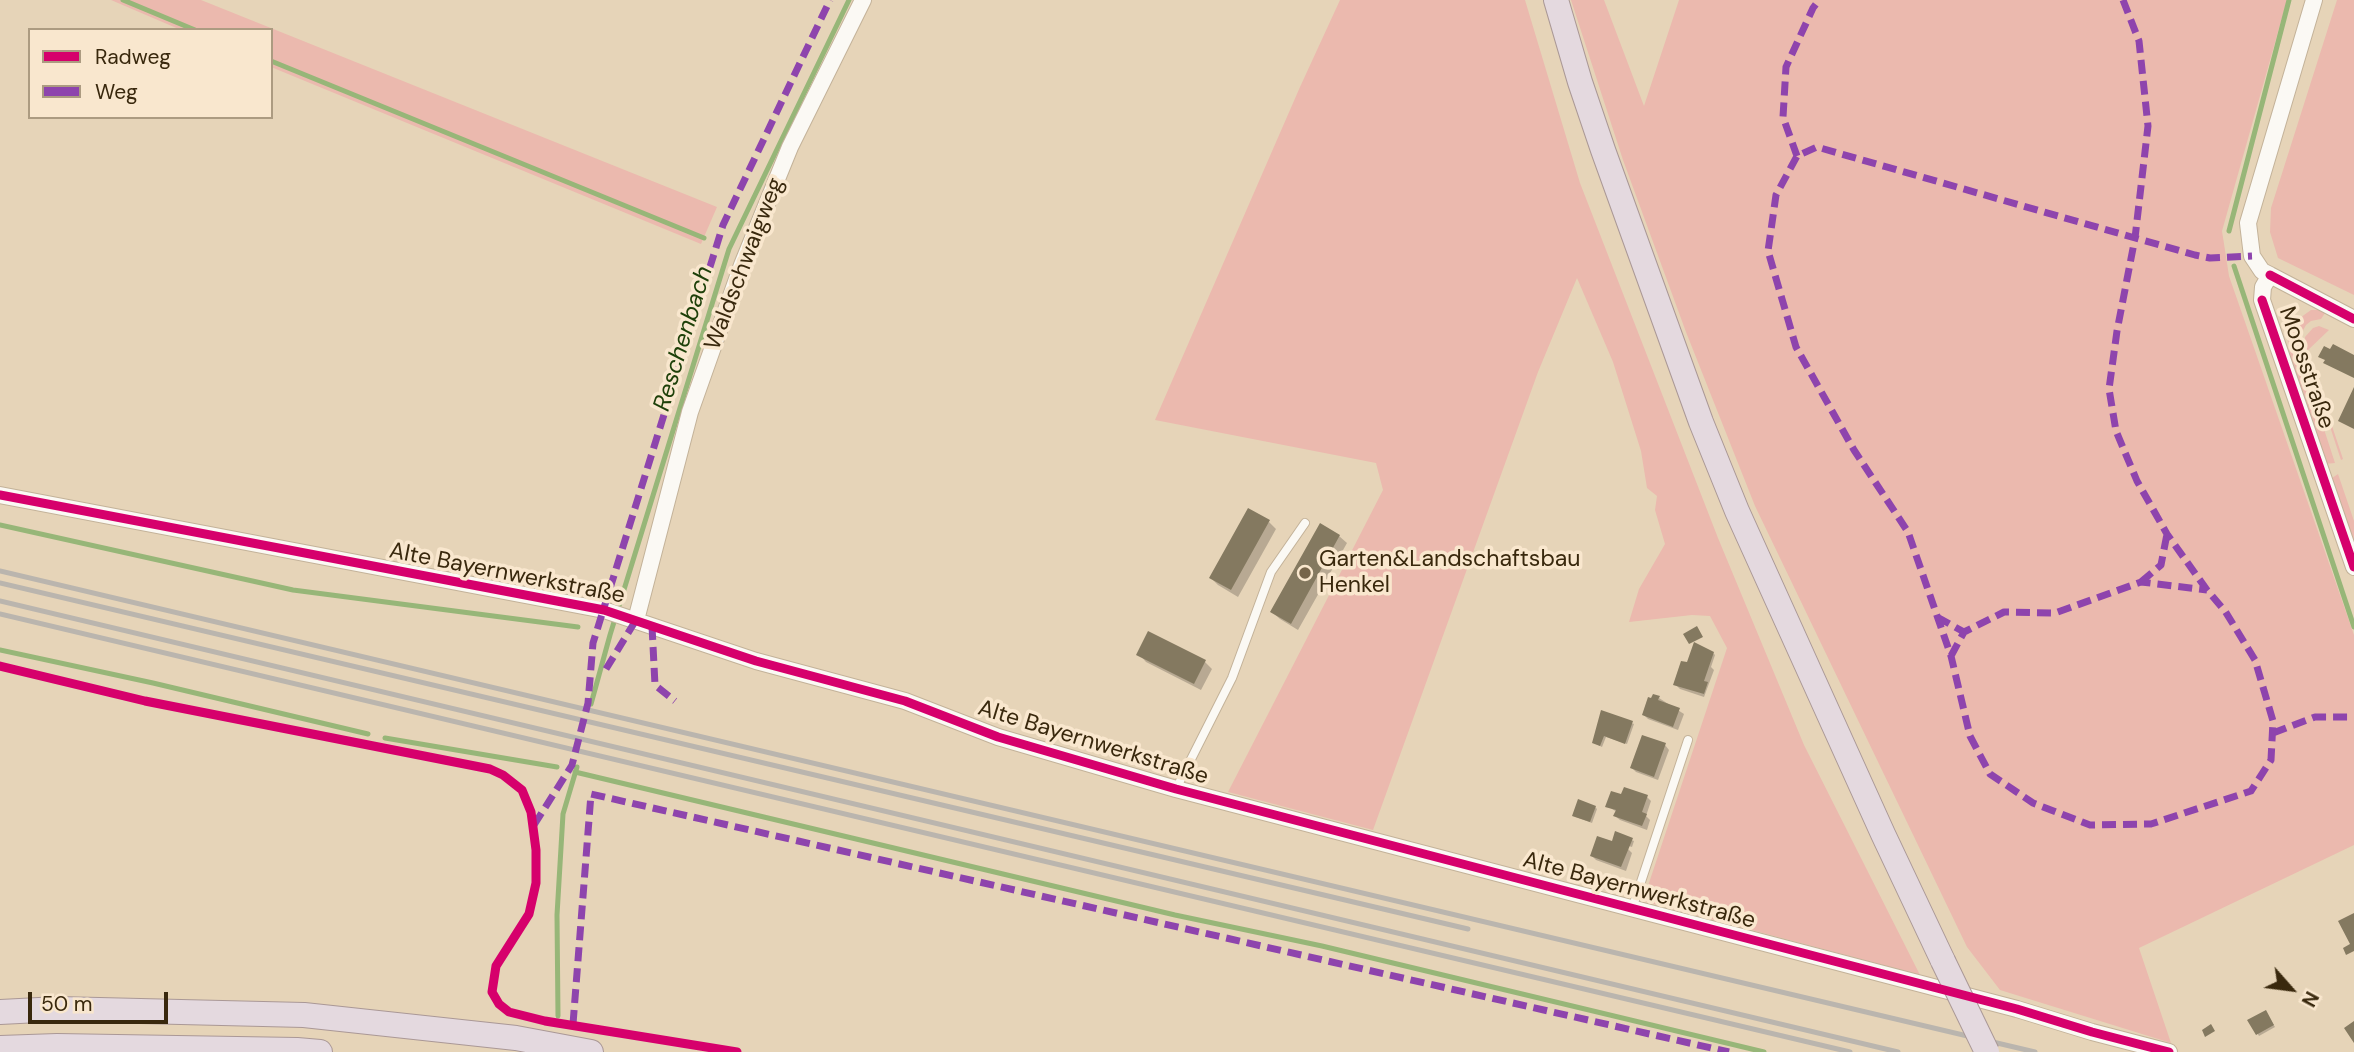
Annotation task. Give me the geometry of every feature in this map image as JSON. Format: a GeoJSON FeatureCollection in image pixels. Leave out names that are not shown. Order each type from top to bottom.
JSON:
{"type":"FeatureCollection","features":[{"type":"Feature","properties":{"kind":"highway"},"geometry":{"type":"LineString","coordinates":[[1556,0],[1603,150],[1696,409],[1737,511],[1883,834],[1987,1052]]}},
{"type":"Feature","properties":{"kind":"highway"},"geometry":{"type":"LineString","coordinates":[[0,1012],[58,1009],[304,1015],[516,1038],[591,1052]]}},
{"type":"Feature","properties":{"kind":"highway"},"geometry":{"type":"LineString","coordinates":[[0,1048],[57,1046],[320,1052]]}},
{"type":"Feature","properties":{"kind":"street","name":"Waldschwaigweg"},"geometry":{"type":"LineString","coordinates":[[630,618],[690,412],[742,265],[790,147],[863,0]]}},
{"type":"Feature","properties":{"kind":"street"},"geometry":{"type":"LineString","coordinates":[[2314,0],[2248,223],[2252,256],[2262,271],[2354,319]]}},
{"type":"Feature","properties":{"kind":"street","name":"Moosstraße"},"geometry":{"type":"LineString","coordinates":[[2270,275],[2263,287],[2262,300],[2354,567]]}},
{"type":"Feature","properties":{"kind":"street","name":"Alte Bayernwerkstraße"},"geometry":{"type":"LineString","coordinates":[[0,495],[604,610],[756,661],[905,701],[998,737],[1176,789],[2017,1009],[2169,1052]]}},
{"type":"Feature","properties":{"kind":"lane"},"geometry":{"type":"LineString","coordinates":[[1176,789],[1232,678],[1271,572],[1305,523]]}},
{"type":"Feature","properties":{"kind":"lane","name":"Alte Bayernwerkstraße"},"geometry":{"type":"LineString","coordinates":[[1632,909],[1688,740]]}},
{"type":"Feature","properties":{"kind":"shaded area"},"geometry":{"type":"Polygon","coordinates":[[[111,0],[201,0],[271,28],[176,28],[111,0]]]}},
{"type":"Feature","properties":{"kind":"shaded area"},"geometry":{"type":"Polygon","coordinates":[[[1340,0],[1525,0],[1580,183],[1718,538],[1804,745],[1920,975],[1643,901],[1727,648],[1710,616],[1692,615],[1629,622],[1639,589],[1665,544],[1655,510],[1657,496],[1647,488],[1641,451],[1613,362],[1577,278],[1538,372],[1373,830],[1228,792],[1383,490],[1376,463],[1155,420],[1340,0]]]}},
{"type":"Feature","properties":{"kind":"shaded area"},"geometry":{"type":"Polygon","coordinates":[[[1571,0],[1604,0],[1644,106],[1679,0],[2287,0],[2222,231],[2229,276],[2354,635],[2354,845],[2139,948],[2171,1043],[2000,990],[1967,947],[1755,506],[1686,332],[1623,160],[1571,0]]]}},
{"type":"Feature","properties":{"kind":"shaded area"},"geometry":{"type":"Polygon","coordinates":[[[2337,0],[2354,0],[2354,295],[2278,258],[2270,232],[2271,208],[2337,0]]]}},
{"type":"Feature","properties":{"kind":"shaded area"},"geometry":{"type":"Polygon","coordinates":[[[273,29],[717,207],[701,244],[273,68],[273,29]]]}},
{"type":"Feature","properties":{"kind":"shaded area"},"geometry":{"type":"Polygon","coordinates":[[[2311,310],[2325,313],[2321,319],[2306,325],[2296,343],[2335,463],[2324,464],[2290,360],[2288,337],[2291,328],[2311,310]]]}},
{"type":"Feature","properties":{"kind":"shaded area"},"geometry":{"type":"Polygon","coordinates":[[[2319,326],[2329,330],[2307,351],[2343,459],[2341,460],[2304,348],[2305,337],[2313,328],[2319,326]]]}},
{"type":"Feature","properties":{"kind":"shaded area"},"geometry":{"type":"Polygon","coordinates":[[[2338,474],[2354,521],[2354,547],[2329,480],[2338,474]]]}},
{"type":"Feature","properties":{"kind":"building"},"geometry":{"type":"Polygon","coordinates":[[[2333,344],[2354,355],[2354,378],[2323,363],[2325,360],[2318,357],[2324,346],[2330,349],[2333,344]]]}},
{"type":"Feature","properties":{"kind":"building"},"geometry":{"type":"Polygon","coordinates":[[[2354,387],[2354,429],[2338,421],[2354,387]]]}},
{"type":"Feature","properties":{"kind":"building"},"geometry":{"type":"Polygon","coordinates":[[[1248,508],[1270,520],[1231,590],[1209,578],[1248,508]]]}},
{"type":"Feature","properties":{"kind":"building","name":"Garten&Landschaftsbau Henkel"},"geometry":{"type":"Polygon","coordinates":[[[1320,523],[1340,535],[1291,624],[1270,612],[1320,523]]]}},
{"type":"Feature","properties":{"kind":"building"},"geometry":{"type":"Polygon","coordinates":[[[1697,626],[1703,637],[1689,644],[1683,634],[1697,626]]]}},
{"type":"Feature","properties":{"kind":"building"},"geometry":{"type":"Polygon","coordinates":[[[1148,631],[1206,660],[1194,684],[1136,655],[1148,631]]]}},
{"type":"Feature","properties":{"kind":"building"},"geometry":{"type":"Polygon","coordinates":[[[1694,642],[1714,652],[1704,681],[1708,682],[1704,694],[1673,685],[1681,661],[1687,662],[1694,642]]]}},
{"type":"Feature","properties":{"kind":"building"},"geometry":{"type":"Polygon","coordinates":[[[1653,694],[1660,696],[1658,700],[1680,708],[1673,727],[1642,715],[1648,697],[1651,698],[1653,694]]]}},
{"type":"Feature","properties":{"kind":"building"},"geometry":{"type":"Polygon","coordinates":[[[1601,710],[1633,721],[1625,744],[1604,736],[1600,746],[1592,743],[1601,710]]]}},
{"type":"Feature","properties":{"kind":"building"},"geometry":{"type":"Polygon","coordinates":[[[1642,735],[1666,743],[1654,777],[1630,768],[1642,735]]]}},
{"type":"Feature","properties":{"kind":"building"},"geometry":{"type":"Polygon","coordinates":[[[1624,787],[1648,795],[1642,812],[1647,814],[1642,826],[1613,816],[1616,810],[1605,807],[1611,791],[1621,794],[1624,787]]]}},
{"type":"Feature","properties":{"kind":"building"},"geometry":{"type":"Polygon","coordinates":[[[1578,799],[1596,806],[1590,822],[1572,816],[1578,799]]]}},
{"type":"Feature","properties":{"kind":"building"},"geometry":{"type":"Polygon","coordinates":[[[1615,831],[1633,838],[1621,867],[1590,856],[1597,836],[1612,841],[1615,831]]]}},
{"type":"Feature","properties":{"kind":"building"},"geometry":{"type":"Polygon","coordinates":[[[2354,913],[2354,951],[2346,955],[2343,948],[2350,944],[2338,921],[2354,913]]]}},
{"type":"Feature","properties":{"kind":"building"},"geometry":{"type":"Polygon","coordinates":[[[2266,1010],[2274,1025],[2256,1035],[2247,1020],[2266,1010]]]}},
{"type":"Feature","properties":{"kind":"building"},"geometry":{"type":"Polygon","coordinates":[[[2354,1021],[2354,1043],[2344,1028],[2354,1021]]]}},
{"type":"Feature","properties":{"kind":"building"},"geometry":{"type":"Polygon","coordinates":[[[2211,1024],[2215,1031],[2205,1037],[2202,1030],[2211,1024]]]}},
{"type":"Feature","properties":{"kind":"waterway"},"geometry":{"type":"LineString","coordinates":[[123,0],[190,28]]}},
{"type":"Feature","properties":{"kind":"waterway","name":"Reschenbach"},"geometry":{"type":"LineString","coordinates":[[591,704],[729,249],[849,0]]}},
{"type":"Feature","properties":{"kind":"waterway"},"geometry":{"type":"LineString","coordinates":[[2229,231],[2289,0]]}},
{"type":"Feature","properties":{"kind":"waterway"},"geometry":{"type":"LineString","coordinates":[[273,62],[704,238]]}},
{"type":"Feature","properties":{"kind":"waterway"},"geometry":{"type":"LineString","coordinates":[[2234,266],[2354,627]]}},
{"type":"Feature","properties":{"kind":"waterway"},"geometry":{"type":"LineString","coordinates":[[0,525],[293,590],[578,627]]}},
{"type":"Feature","properties":{"kind":"waterway"},"geometry":{"type":"LineString","coordinates":[[0,650],[368,734]]}},
{"type":"Feature","properties":{"kind":"waterway"},"geometry":{"type":"LineString","coordinates":[[385,738],[557,767]]}},
{"type":"Feature","properties":{"kind":"waterway","name":"Reschenbach"},"geometry":{"type":"LineString","coordinates":[[558,1016],[557,915],[563,814],[577,767]]}},
{"type":"Feature","properties":{"kind":"waterway"},"geometry":{"type":"LineString","coordinates":[[575,772],[1764,1052]]}},
{"type":"Feature","properties":{"kind":"railway"},"geometry":{"type":"LineString","coordinates":[[0,571],[2035,1052]]}},
{"type":"Feature","properties":{"kind":"railway"},"geometry":{"type":"LineString","coordinates":[[0,583],[1468,929]]}},
{"type":"Feature","properties":{"kind":"railway"},"geometry":{"type":"LineString","coordinates":[[0,601],[1898,1052]]}},
{"type":"Feature","properties":{"kind":"railway"},"geometry":{"type":"LineString","coordinates":[[0,614],[1850,1052]]}},
{"type":"Feature","properties":{"kind":"marked path"},"geometry":{"type":"LineString","coordinates":[[534,825],[572,765],[588,703],[593,643],[723,225],[830,0]]}},
{"type":"Feature","properties":{"kind":"marked path"},"geometry":{"type":"LineString","coordinates":[[1797,156],[1783,117],[1786,67],[1819,0]]}},
{"type":"Feature","properties":{"kind":"marked path"},"geometry":{"type":"LineString","coordinates":[[2123,0],[2139,41],[2148,126],[2135,238],[2109,389],[2116,431],[2137,481],[2167,534],[2225,611],[2255,660],[2273,721],[2271,760],[2251,791],[2151,824],[2090,825],[2033,803],[1990,774],[1970,736],[1951,656],[1908,532],[1854,450],[1796,347],[1768,251],[1776,195],[1797,156],[1817,147],[2135,238],[2195,255],[2210,258],[2252,256]]}},
{"type":"Feature","properties":{"kind":"marked path"},"geometry":{"type":"LineString","coordinates":[[2141,582],[2161,565],[2167,534]]}},
{"type":"Feature","properties":{"kind":"marked path"},"geometry":{"type":"LineString","coordinates":[[1951,656],[1964,632],[2004,612],[2055,613],[2141,582],[2207,590]]}},
{"type":"Feature","properties":{"kind":"marked path"},"geometry":{"type":"LineString","coordinates":[[1937,617],[1964,632]]}},
{"type":"Feature","properties":{"kind":"marked path"},"geometry":{"type":"LineString","coordinates":[[606,669],[636,620]]}},
{"type":"Feature","properties":{"kind":"marked path"},"geometry":{"type":"LineString","coordinates":[[652,626],[655,685],[675,701]]}},
{"type":"Feature","properties":{"kind":"marked path"},"geometry":{"type":"LineString","coordinates":[[2273,733],[2315,717],[2354,717]]}},
{"type":"Feature","properties":{"kind":"marked path"},"geometry":{"type":"LineString","coordinates":[[573,1024],[591,794],[1729,1052]]}},
{"type":"Feature","properties":{"kind":"cycle path"},"geometry":{"type":"LineString","coordinates":[[2270,275],[2354,319]]}},
{"type":"Feature","properties":{"kind":"cycle path"},"geometry":{"type":"LineString","coordinates":[[2262,300],[2354,567]]}},
{"type":"Feature","properties":{"kind":"cycle path"},"geometry":{"type":"LineString","coordinates":[[0,495],[604,610],[756,661],[905,701],[998,737],[1176,789],[2017,1009],[2169,1052]]}},
{"type":"Feature","properties":{"kind":"cycle path"},"geometry":{"type":"LineString","coordinates":[[0,666],[145,701],[490,769],[503,775],[522,790],[531,812],[536,850],[536,883],[529,914],[496,966],[492,992],[499,1004],[509,1012],[545,1021],[737,1052]]}},
{"type":"Feature","properties":{"kind":"place","name":"Garten&Landschaftsbau Henkel"},"geometry":{"type":"Point","coordinates":[1305,573]}}]}
